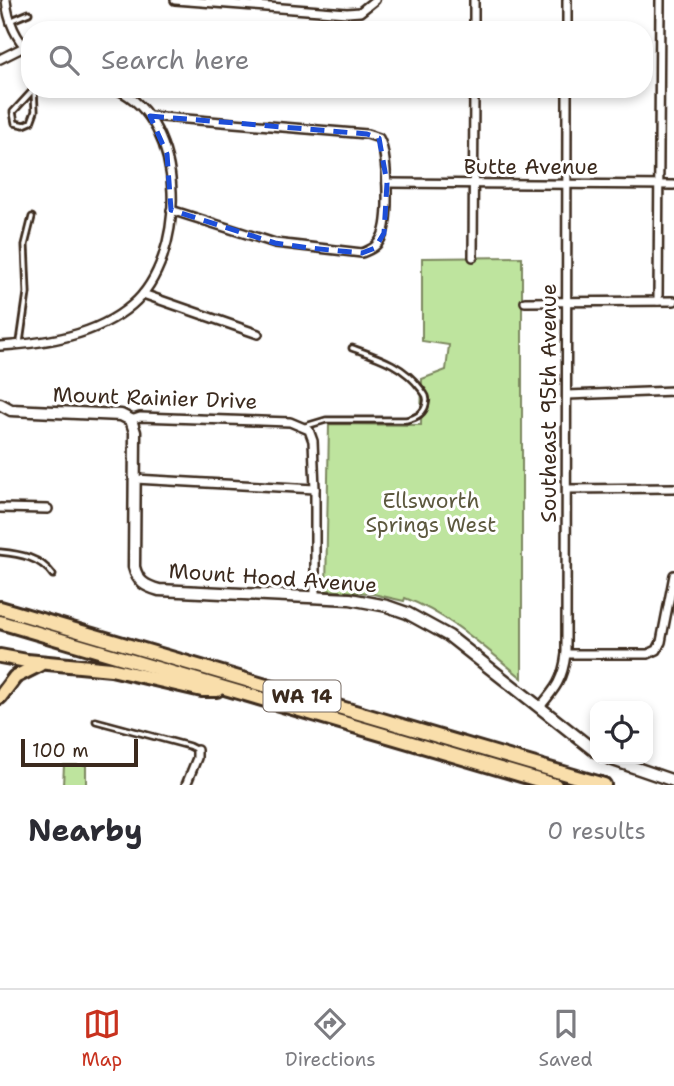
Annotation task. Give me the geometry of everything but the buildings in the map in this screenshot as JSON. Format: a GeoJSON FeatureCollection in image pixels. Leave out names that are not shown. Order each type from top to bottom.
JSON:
{"type":"FeatureCollection","features":[{"type":"Feature","properties":{"kind":"highway","name":"WA 14"},"geometry":{"type":"LineString","coordinates":[[0,608],[604,785]]}},
{"type":"Feature","properties":{"kind":"highway","name":"WA 14"},"geometry":{"type":"LineString","coordinates":[[0,622],[555,785]]}},
{"type":"Feature","properties":{"kind":"highway"},"geometry":{"type":"LineString","coordinates":[[0,656],[111,669],[202,690],[227,689]]}},
{"type":"Feature","properties":{"kind":"highway"},"geometry":{"type":"LineString","coordinates":[[0,697],[15,677],[44,663]]}},
{"type":"Feature","properties":{"kind":"street"},"geometry":{"type":"LineString","coordinates":[[6,0],[10,21],[21,40]]}},
{"type":"Feature","properties":{"kind":"street"},"geometry":{"type":"LineString","coordinates":[[175,0],[347,13],[360,12],[374,3]]}},
{"type":"Feature","properties":{"kind":"street"},"geometry":{"type":"LineString","coordinates":[[474,0],[474,21]]}},
{"type":"Feature","properties":{"kind":"street"},"geometry":{"type":"LineString","coordinates":[[567,0],[567,21]]}},
{"type":"Feature","properties":{"kind":"street"},"geometry":{"type":"LineString","coordinates":[[658,301],[660,0]]}},
{"type":"Feature","properties":{"kind":"street"},"geometry":{"type":"LineString","coordinates":[[0,60],[21,52]]}},
{"type":"Feature","properties":{"kind":"street"},"geometry":{"type":"LineString","coordinates":[[0,345],[43,342],[90,329],[118,316],[144,294],[166,245],[171,210],[167,154],[160,133],[141,105],[130,98]]}},
{"type":"Feature","properties":{"kind":"street"},"geometry":{"type":"LineString","coordinates":[[473,257],[474,98]]}},
{"type":"Feature","properties":{"kind":"street","name":"Southeast 95th Avenue"},"geometry":{"type":"LineString","coordinates":[[539,708],[564,673],[566,654],[567,98]]}},
{"type":"Feature","properties":{"kind":"street"},"geometry":{"type":"LineString","coordinates":[[150,116],[367,134],[379,138],[385,150],[387,183],[384,233],[375,248],[362,253],[275,243],[171,210]]}},
{"type":"Feature","properties":{"kind":"street","name":"Butte Avenue"},"geometry":{"type":"LineString","coordinates":[[387,183],[674,186]]}},
{"type":"Feature","properties":{"kind":"street"},"geometry":{"type":"LineString","coordinates":[[144,294],[258,334]]}},
{"type":"Feature","properties":{"kind":"street"},"geometry":{"type":"LineString","coordinates":[[525,302],[674,301]]}},
{"type":"Feature","properties":{"kind":"street"},"geometry":{"type":"LineString","coordinates":[[567,394],[674,391]]}},
{"type":"Feature","properties":{"kind":"street","name":"Mount Rainier Drive"},"geometry":{"type":"LineString","coordinates":[[0,404],[11,410],[121,415],[131,420],[140,417],[290,422],[307,429]]}},
{"type":"Feature","properties":{"kind":"street"},"geometry":{"type":"LineString","coordinates":[[131,420],[135,432],[135,479],[315,489]]}},
{"type":"Feature","properties":{"kind":"street"},"geometry":{"type":"LineString","coordinates":[[307,429],[313,441],[315,597]]}},
{"type":"Feature","properties":{"kind":"street","name":"Mount Hood Avenue"},"geometry":{"type":"LineString","coordinates":[[135,479],[134,567],[141,582],[159,590],[315,597],[371,603],[419,618],[449,636],[590,747]]}},
{"type":"Feature","properties":{"kind":"street"},"geometry":{"type":"LineString","coordinates":[[567,489],[674,488]]}},
{"type":"Feature","properties":{"kind":"street"},"geometry":{"type":"LineString","coordinates":[[0,508],[48,509]]}},
{"type":"Feature","properties":{"kind":"street"},"geometry":{"type":"LineString","coordinates":[[566,654],[648,654],[657,650],[661,642],[674,575]]}},
{"type":"Feature","properties":{"kind":"street"},"geometry":{"type":"LineString","coordinates":[[186,785],[197,758],[197,750]]}},
{"type":"Feature","properties":{"kind":"street"},"geometry":{"type":"LineString","coordinates":[[622,764],[674,781]]}},
{"type":"Feature","properties":{"kind":"lane"},"geometry":{"type":"LineString","coordinates":[[10,21],[29,13]]}},
{"type":"Feature","properties":{"kind":"lane"},"geometry":{"type":"LineString","coordinates":[[26,98],[13,112],[15,123],[24,125],[31,122],[35,111],[34,98]]}},
{"type":"Feature","properties":{"kind":"lane"},"geometry":{"type":"LineString","coordinates":[[19,344],[27,293],[25,245],[32,217]]}},
{"type":"Feature","properties":{"kind":"lane"},"geometry":{"type":"LineString","coordinates":[[307,429],[309,424],[326,420],[406,420],[424,411],[425,394],[402,368],[352,348]]}},
{"type":"Feature","properties":{"kind":"lane"},"geometry":{"type":"LineString","coordinates":[[0,552],[37,559],[52,575]]}},
{"type":"Feature","properties":{"kind":"lane"},"geometry":{"type":"LineString","coordinates":[[96,721],[197,750]]}},
{"type":"Feature","properties":{"kind":"highlighted area"},"geometry":{"type":"Polygon","coordinates":[[[150,116],[367,134],[379,138],[387,183],[384,233],[375,248],[362,253],[309,248],[275,243],[171,210],[167,154],[150,116]]]}},
{"type":"Feature","properties":{"kind":"green space","name":"Ellsworth Springs West"},"geometry":{"type":"Polygon","coordinates":[[[522,257],[522,678],[467,633],[421,605],[405,598],[404,601],[369,593],[326,590],[329,424],[421,425],[422,379],[446,370],[449,345],[422,341],[422,258],[522,257]]]}},
{"type":"Feature","properties":{"kind":"green space"},"geometry":{"type":"Polygon","coordinates":[[[64,765],[86,765],[86,785],[63,785],[64,765]]]}}]}
